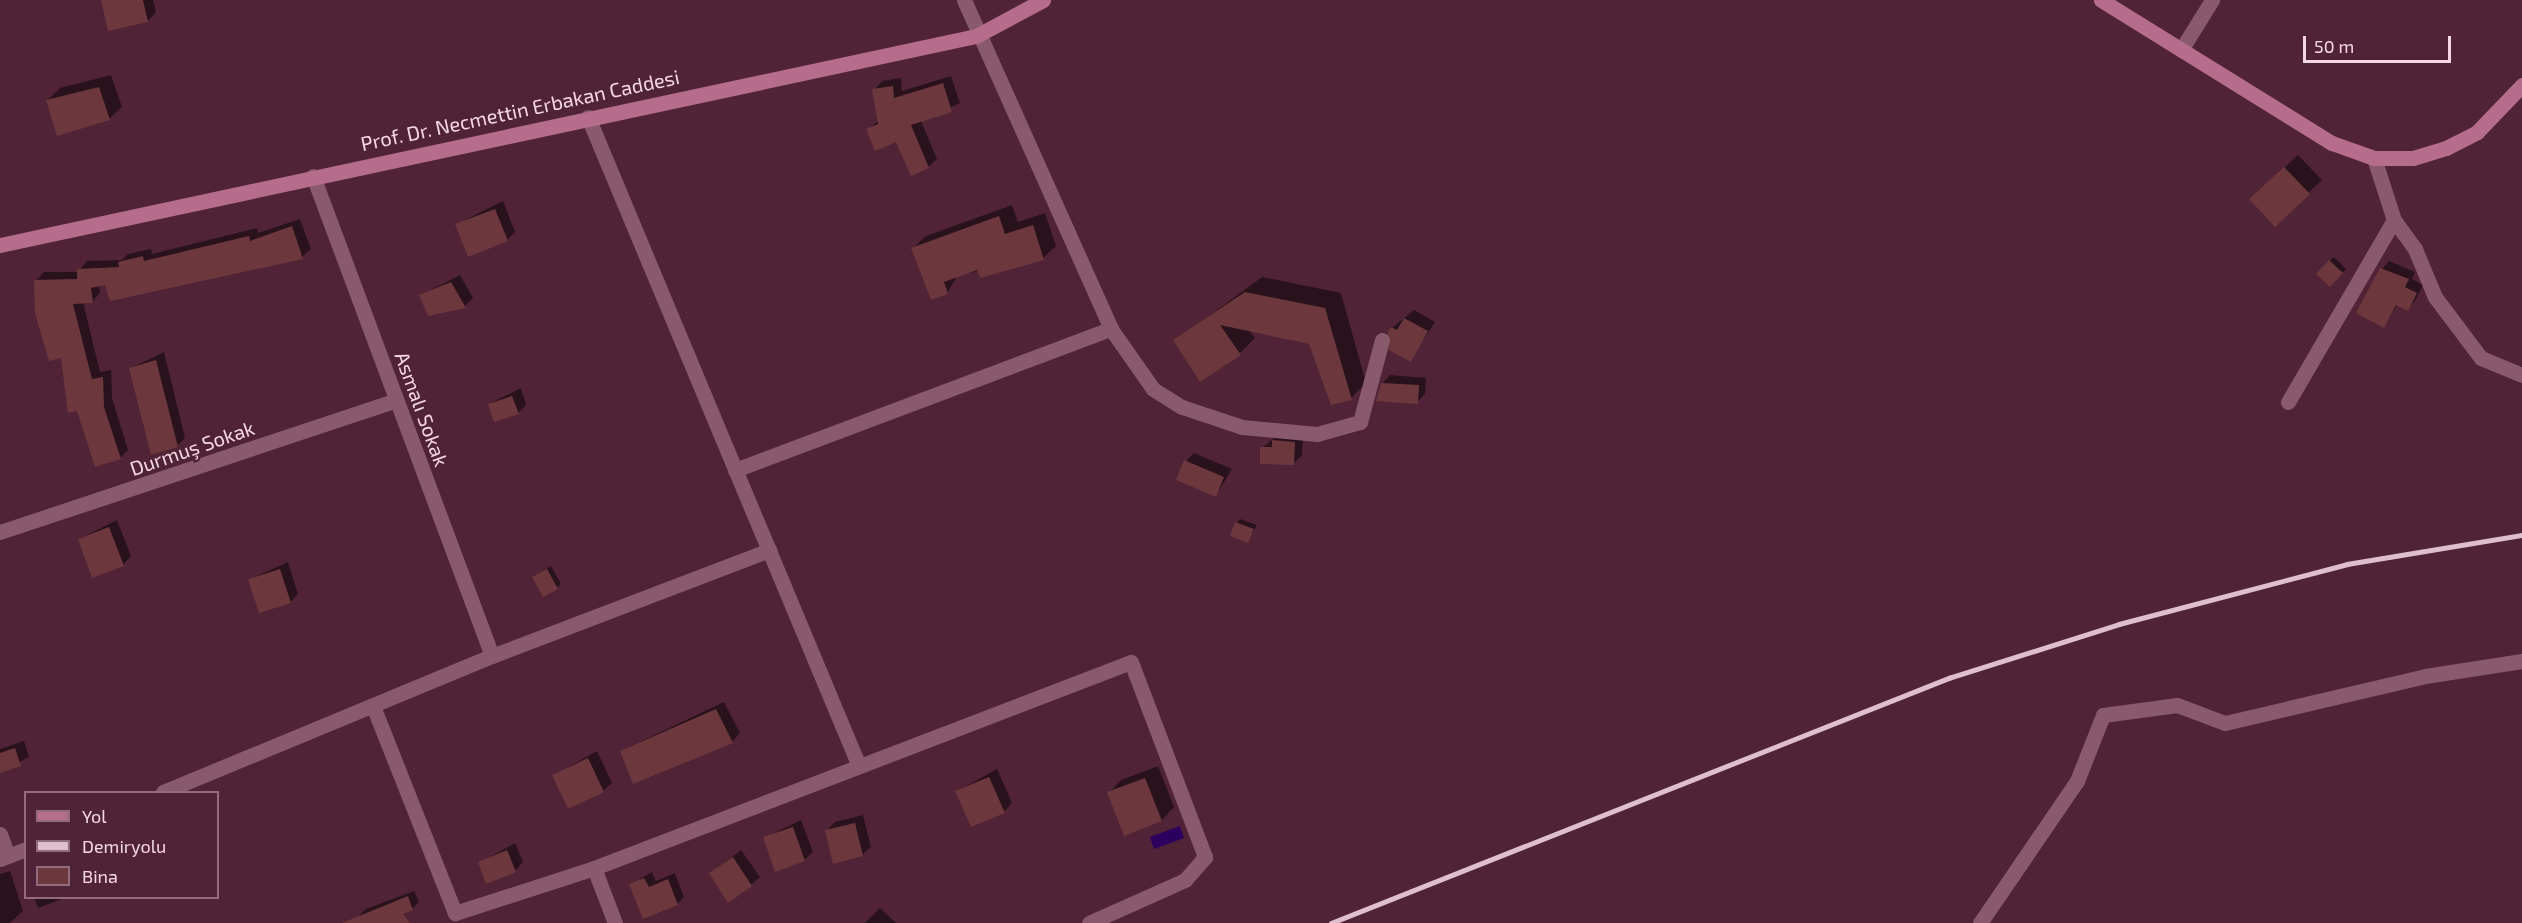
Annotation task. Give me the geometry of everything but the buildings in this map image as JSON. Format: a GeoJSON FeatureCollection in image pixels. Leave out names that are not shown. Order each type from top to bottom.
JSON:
{"type":"FeatureCollection","features":[{"type":"Feature","properties":{"kind":"street"},"geometry":{"type":"LineString","coordinates":[[964,0],[976,36],[1111,329],[1154,389],[1182,407],[1242,427],[1317,434],[1360,422],[1382,340]]}},
{"type":"Feature","properties":{"kind":"street","name":"Prof. Dr. Necmettin Erbakan Caddesi"},"geometry":{"type":"LineString","coordinates":[[0,245],[588,117],[976,36],[1043,0]]}},
{"type":"Feature","properties":{"kind":"street"},"geometry":{"type":"LineString","coordinates":[[2102,0],[2332,143],[2374,158],[2413,158],[2446,148],[2477,132],[2522,85]]}},
{"type":"Feature","properties":{"kind":"street"},"geometry":{"type":"LineString","coordinates":[[2181,50],[2212,0]]}},
{"type":"Feature","properties":{"kind":"street"},"geometry":{"type":"LineString","coordinates":[[588,117],[859,766]]}},
{"type":"Feature","properties":{"kind":"street"},"geometry":{"type":"LineString","coordinates":[[2374,158],[2394,220],[2415,249],[2435,297],[2481,358],[2522,375]]}},
{"type":"Feature","properties":{"kind":"street","name":"Asmalı Sokak"},"geometry":{"type":"LineString","coordinates":[[313,176],[492,656]]}},
{"type":"Feature","properties":{"kind":"street"},"geometry":{"type":"LineString","coordinates":[[2288,402],[2394,220]]}},
{"type":"Feature","properties":{"kind":"street"},"geometry":{"type":"LineString","coordinates":[[735,470],[1111,329]]}},
{"type":"Feature","properties":{"kind":"street","name":"Durmuş Sokak"},"geometry":{"type":"LineString","coordinates":[[0,532],[396,400]]}},
{"type":"Feature","properties":{"kind":"street"},"geometry":{"type":"LineString","coordinates":[[165,791],[492,656],[769,550]]}},
{"type":"Feature","properties":{"kind":"street"},"geometry":{"type":"LineString","coordinates":[[1980,923],[2077,781],[2103,715],[2176,705],[2226,723],[2425,676],[2522,661]]}},
{"type":"Feature","properties":{"kind":"street"},"geometry":{"type":"LineString","coordinates":[[373,706],[455,913],[594,868],[1131,662],[1205,857],[1185,880],[1089,923]]}},
{"type":"Feature","properties":{"kind":"street"},"geometry":{"type":"LineString","coordinates":[[0,834],[4,858],[24,850]]}},
{"type":"Feature","properties":{"kind":"street"},"geometry":{"type":"LineString","coordinates":[[594,868],[615,923]]}},
{"type":"Feature","properties":{"kind":"shaded area"},"geometry":{"type":"Polygon","coordinates":[[[1180,826],[1184,838],[1154,849],[1150,837],[1180,826]]]}},
{"type":"Feature","properties":{"kind":"railway"},"geometry":{"type":"LineString","coordinates":[[1331,923],[1949,678],[2119,624],[2347,564],[2522,535]]}}]}
